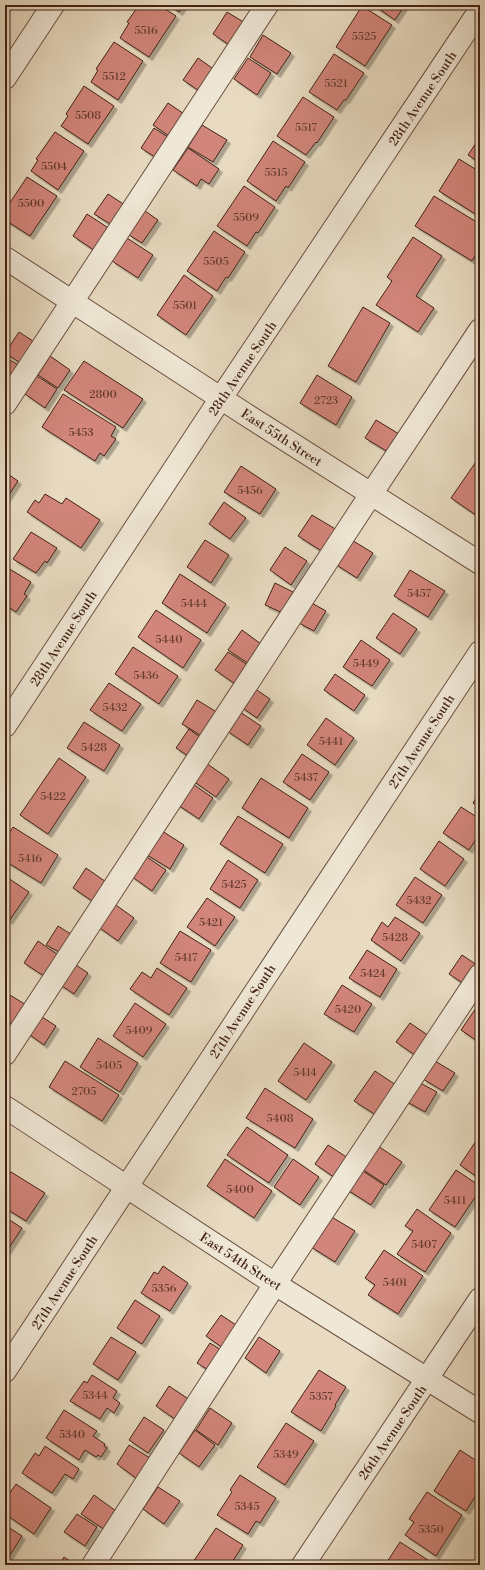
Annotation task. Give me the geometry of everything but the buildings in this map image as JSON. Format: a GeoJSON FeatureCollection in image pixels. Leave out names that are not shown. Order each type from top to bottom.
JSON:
{"type":"FeatureCollection","features":[{"type":"Feature","properties":{"kind":"street"},"geometry":{"type":"LineString","coordinates":[[5,78],[53,5]]}},
{"type":"Feature","properties":{"kind":"street"},"geometry":{"type":"LineString","coordinates":[[5,404],[267,5]]}},
{"type":"Feature","properties":{"kind":"street","name":"28th Avenue South"},"geometry":{"type":"LineString","coordinates":[[5,726],[221,398],[480,10]]}},
{"type":"Feature","properties":{"kind":"street","name":"East 55th Street"},"geometry":{"type":"LineString","coordinates":[[5,258],[480,563]]}},
{"type":"Feature","properties":{"kind":"street"},"geometry":{"type":"LineString","coordinates":[[5,1054],[480,330]]}},
{"type":"Feature","properties":{"kind":"street","name":"27th Avenue South"},"geometry":{"type":"LineString","coordinates":[[5,1371],[480,652]]}},
{"type":"Feature","properties":{"kind":"street"},"geometry":{"type":"LineString","coordinates":[[93,1565],[275,1284],[480,975]]}},
{"type":"Feature","properties":{"kind":"street","name":"East 54th Street"},"geometry":{"type":"LineString","coordinates":[[5,1107],[275,1284],[480,1412]]}},
{"type":"Feature","properties":{"kind":"street","name":"26th Avenue South"},"geometry":{"type":"LineString","coordinates":[[303,1565],[480,1299]]}}]}
